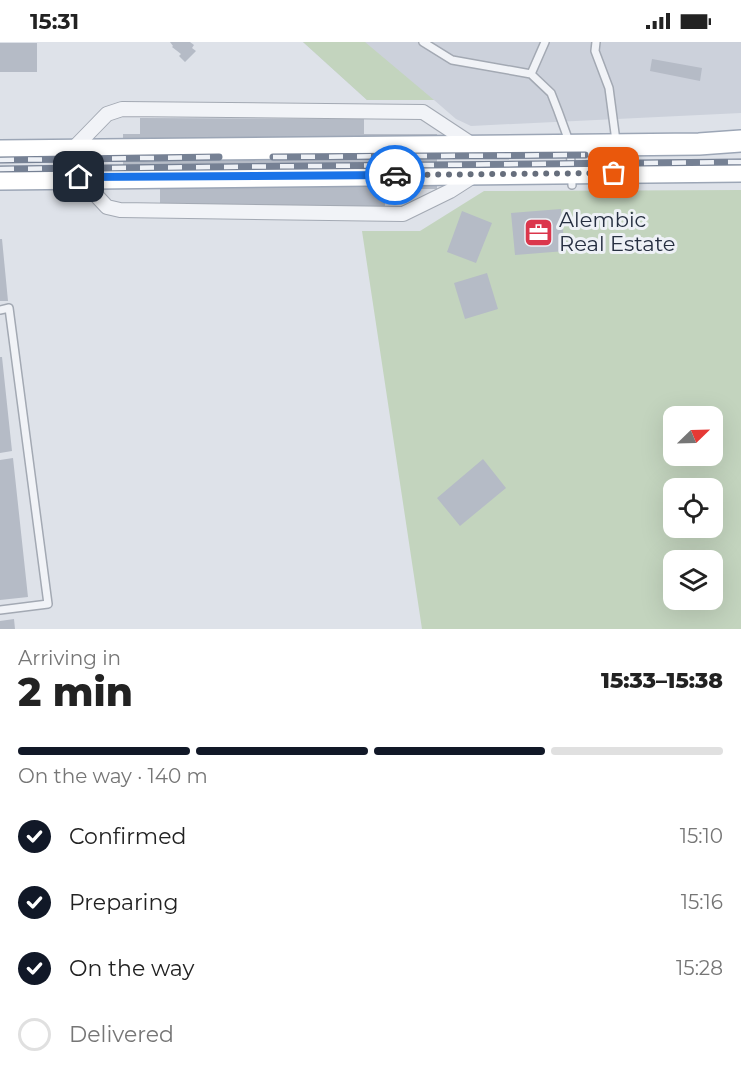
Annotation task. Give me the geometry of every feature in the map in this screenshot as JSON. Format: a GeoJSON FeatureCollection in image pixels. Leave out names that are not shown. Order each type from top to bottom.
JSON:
{"type":"FeatureCollection","features":[{"type":"Feature","properties":{"kind":"main road"},"geometry":{"type":"LineString","coordinates":[[0,151],[699,144],[741,141]]}},
{"type":"Feature","properties":{"kind":"main road"},"geometry":{"type":"LineString","coordinates":[[0,179],[477,174],[572,179],[741,171]]}},
{"type":"Feature","properties":{"kind":"street"},"geometry":{"type":"LineString","coordinates":[[72,150],[107,114],[122,109],[423,112],[474,146]]}},
{"type":"Feature","properties":{"kind":"street"},"geometry":{"type":"LineString","coordinates":[[79,177],[107,207],[120,210],[403,214],[450,191],[477,174]]}},
{"type":"Feature","properties":{"kind":"lane"},"geometry":{"type":"LineString","coordinates":[[423,42],[452,60],[531,74],[551,93],[570,144],[572,179]]}},
{"type":"Feature","properties":{"kind":"lane"},"geometry":{"type":"LineString","coordinates":[[531,74],[545,42]]}},
{"type":"Feature","properties":{"kind":"lane"},"geometry":{"type":"LineString","coordinates":[[596,42],[595,51],[609,88],[616,144]]}},
{"type":"Feature","properties":{"kind":"lane"},"geometry":{"type":"LineString","coordinates":[[0,310],[9,308],[48,604],[0,610]]}},
{"type":"Feature","properties":{"kind":"shaded area"},"geometry":{"type":"Polygon","coordinates":[[[303,42],[741,42],[741,113],[471,126],[456,119],[434,100],[367,100],[303,42]]]}},
{"type":"Feature","properties":{"kind":"green space"},"geometry":{"type":"Polygon","coordinates":[[[303,42],[365,42],[434,100],[367,100],[303,42]]]}},
{"type":"Feature","properties":{"kind":"green space"},"geometry":{"type":"Polygon","coordinates":[[[741,190],[741,629],[422,629],[362,231],[420,231],[484,191],[741,190]]]}},
{"type":"Feature","properties":{"kind":"building"},"geometry":{"type":"Polygon","coordinates":[[[170,42],[190,42],[196,51],[185,62],[170,42]]]}},
{"type":"Feature","properties":{"kind":"building"},"geometry":{"type":"Polygon","coordinates":[[[0,43],[37,43],[37,72],[0,72],[0,43]]]}},
{"type":"Feature","properties":{"kind":"building"},"geometry":{"type":"Polygon","coordinates":[[[652,59],[702,68],[700,81],[650,71],[652,59]]]}},
{"type":"Feature","properties":{"kind":"building"},"geometry":{"type":"Polygon","coordinates":[[[140,118],[364,119],[364,134],[437,134],[437,189],[385,189],[385,206],[160,206],[160,189],[123,189],[123,134],[140,134],[140,118]]]}},
{"type":"Feature","properties":{"kind":"building","name":"Alembic Real Estate"},"geometry":{"type":"Polygon","coordinates":[[[561,209],[565,251],[515,255],[511,213],[561,209]]]}},
{"type":"Feature","properties":{"kind":"building"},"geometry":{"type":"Polygon","coordinates":[[[462,211],[492,223],[476,263],[447,252],[462,211]]]}},
{"type":"Feature","properties":{"kind":"building"},"geometry":{"type":"Polygon","coordinates":[[[0,239],[2,239],[8,301],[0,301],[0,239]]]}},
{"type":"Feature","properties":{"kind":"building"},"geometry":{"type":"Polygon","coordinates":[[[487,273],[498,309],[465,319],[454,283],[487,273]]]}},
{"type":"Feature","properties":{"kind":"building"},"geometry":{"type":"Polygon","coordinates":[[[0,357],[2,357],[12,451],[0,453],[0,357]]]}},
{"type":"Feature","properties":{"kind":"building"},"geometry":{"type":"Polygon","coordinates":[[[13,458],[28,597],[0,600],[0,460],[13,458]]]}},
{"type":"Feature","properties":{"kind":"building"},"geometry":{"type":"Polygon","coordinates":[[[483,459],[506,488],[460,526],[437,498],[483,459]]]}},
{"type":"Feature","properties":{"kind":"building"},"geometry":{"type":"Polygon","coordinates":[[[14,619],[15,629],[0,629],[0,621],[14,619]]]}},
{"type":"Feature","properties":{"kind":"railway"},"geometry":{"type":"LineString","coordinates":[[273,157],[585,155]]}},
{"type":"Feature","properties":{"kind":"railway"},"geometry":{"type":"LineString","coordinates":[[0,160],[219,157]]}},
{"type":"Feature","properties":{"kind":"railway"},"geometry":{"type":"LineString","coordinates":[[0,169],[741,162]]}},
{"type":"Feature","properties":{"kind":"way so far"},"geometry":{"type":"LineString","coordinates":[[395,175],[614,173]]}},
{"type":"Feature","properties":{"kind":"place","name":"Alembic Real Estate"},"geometry":{"type":"Point","coordinates":[538,232]}},
{"type":"Feature","properties":{"kind":"route"},"geometry":{"type":"LineString","coordinates":[[79,177],[395,175]]}}]}
